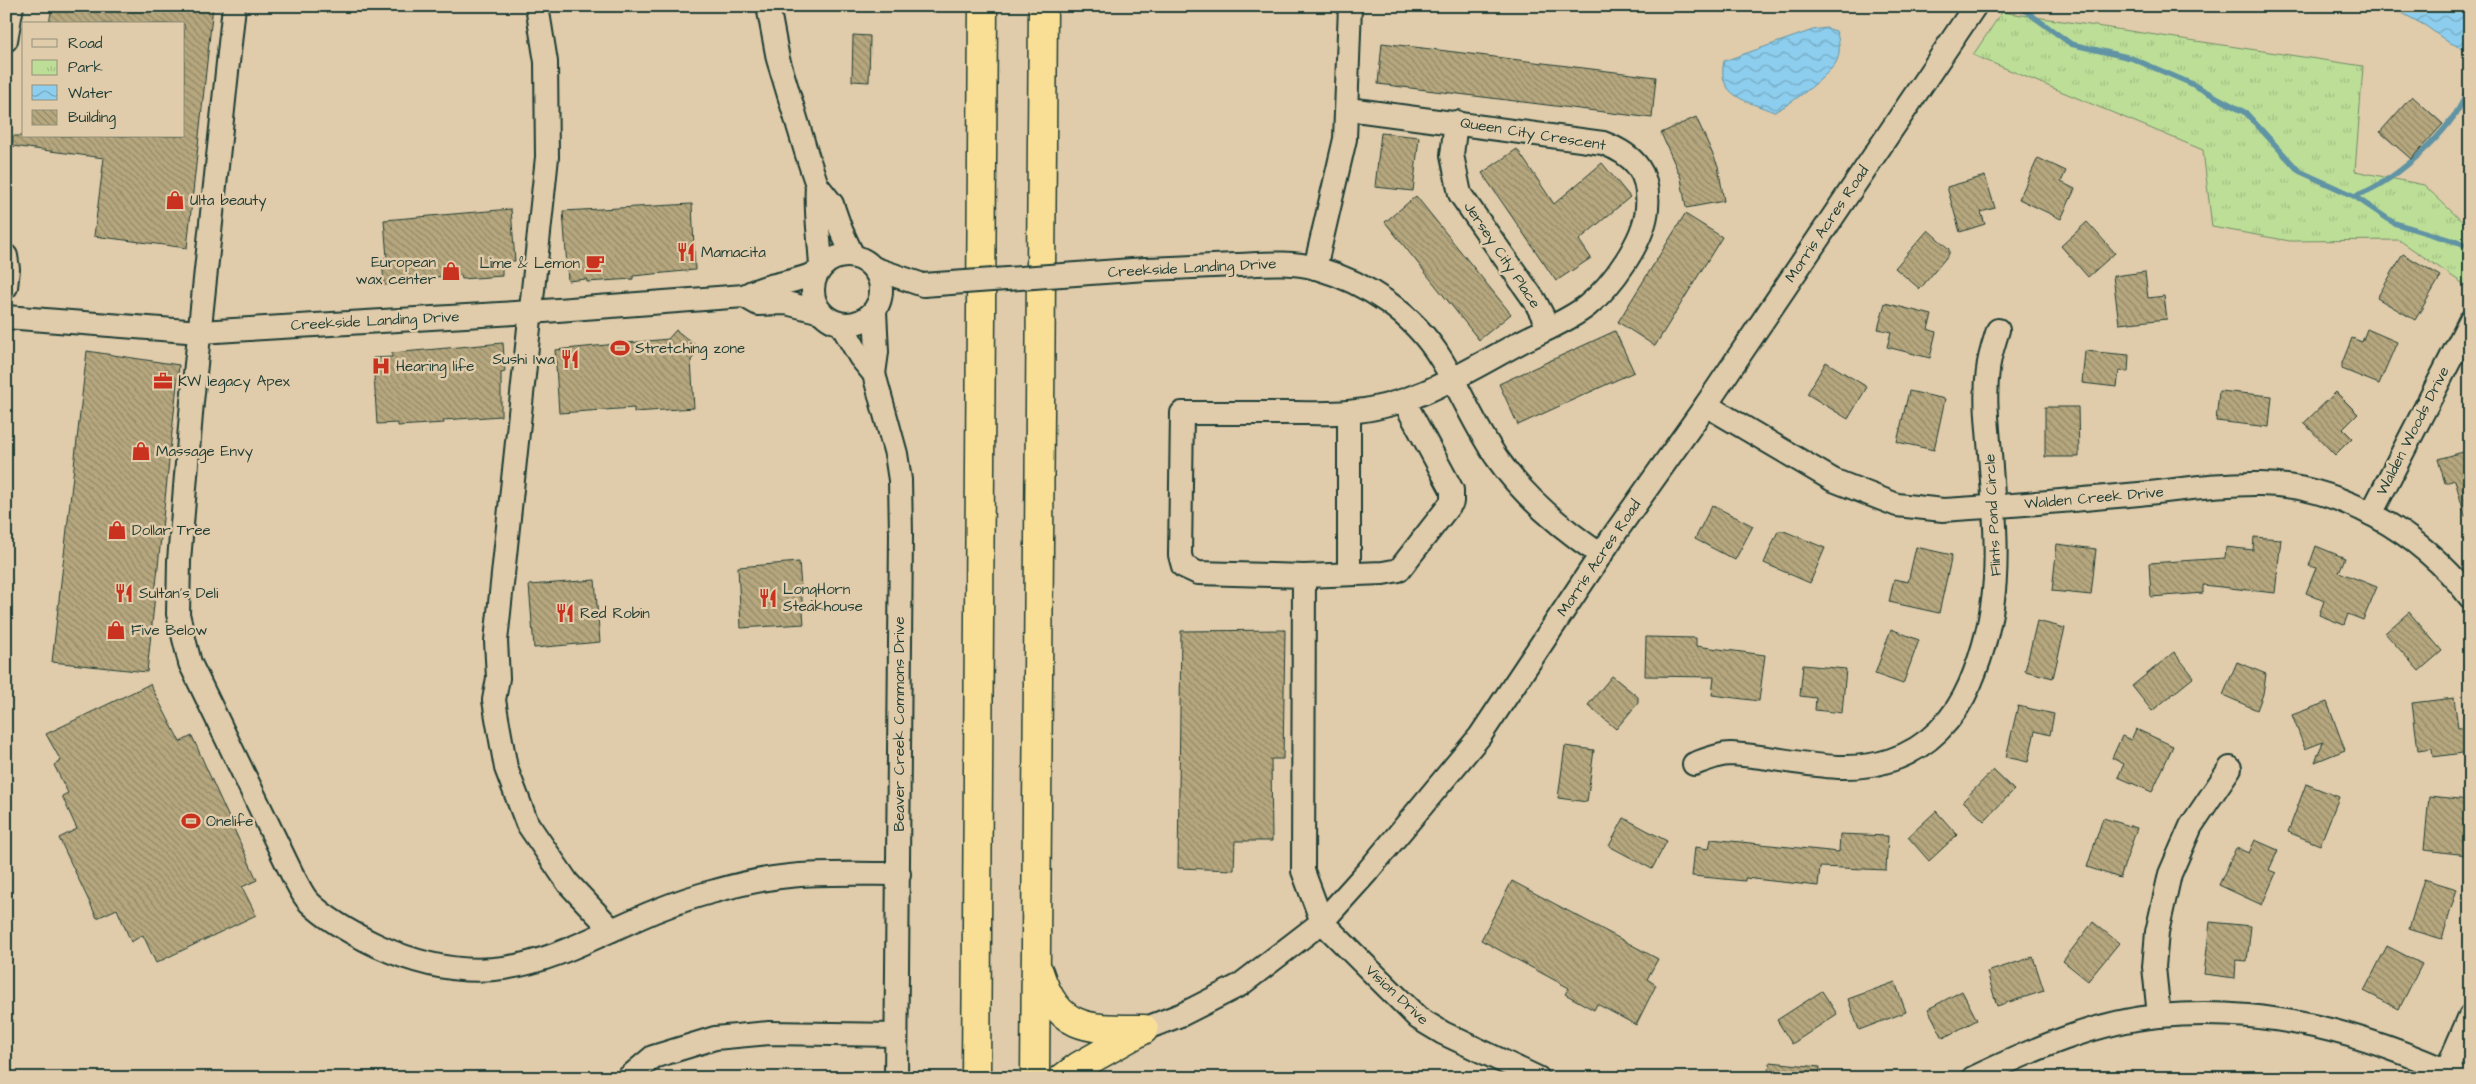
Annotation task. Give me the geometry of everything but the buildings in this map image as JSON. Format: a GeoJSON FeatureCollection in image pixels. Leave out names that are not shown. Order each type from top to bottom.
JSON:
{"type":"FeatureCollection","features":[{"type":"Feature","properties":{"kind":"highway"},"geometry":{"type":"LineString","coordinates":[[976,1078],[983,6]]}},
{"type":"Feature","properties":{"kind":"highway"},"geometry":{"type":"LineString","coordinates":[[1035,1078],[1043,6]]}},
{"type":"Feature","properties":{"kind":"highway"},"geometry":{"type":"LineString","coordinates":[[1036,964],[1051,999],[1074,1022],[1099,1029],[1144,1029]]}},
{"type":"Feature","properties":{"kind":"highway"},"geometry":{"type":"LineString","coordinates":[[1063,1078],[1079,1066],[1144,1029]]}},
{"type":"Feature","properties":{"kind":"street"},"geometry":{"type":"LineString","coordinates":[[6,40],[12,6]]}},
{"type":"Feature","properties":{"kind":"street"},"geometry":{"type":"LineString","coordinates":[[234,6],[187,454],[178,569],[178,614],[190,663],[293,876],[308,901],[366,941],[405,958],[432,966],[483,970],[529,964],[558,955],[612,930],[713,891],[772,878],[800,875],[898,874]]}},
{"type":"Feature","properties":{"kind":"street"},"geometry":{"type":"LineString","coordinates":[[536,6],[546,62],[547,156],[496,641],[498,678],[494,700],[506,768],[527,823],[568,883],[612,930]]}},
{"type":"Feature","properties":{"kind":"street"},"geometry":{"type":"LineString","coordinates":[[768,6],[780,68],[817,185],[832,204],[840,230],[853,256]]}},
{"type":"Feature","properties":{"kind":"street"},"geometry":{"type":"LineString","coordinates":[[1315,268],[1345,139],[1348,109],[1350,6]]}},
{"type":"Feature","properties":{"kind":"street","name":"Morris Acres Road"},"geometry":{"type":"LineString","coordinates":[[1144,1029],[1183,1014],[1240,985],[1322,922],[1367,872],[1480,736],[1975,6]]}},
{"type":"Feature","properties":{"kind":"street","name":"Queen City Crescent"},"geometry":{"type":"LineString","coordinates":[[1304,576],[1198,573],[1183,566],[1180,555],[1182,413],[1349,412],[1404,401],[1453,381],[1587,306],[1605,287],[1636,244],[1647,211],[1648,194],[1645,178],[1631,157],[1603,143],[1348,109]]}},
{"type":"Feature","properties":{"kind":"street","name":"Jersey City Place"},"geometry":{"type":"LineString","coordinates":[[1456,122],[1452,155],[1460,194],[1535,301],[1549,328]]}},
{"type":"Feature","properties":{"kind":"street"},"geometry":{"type":"LineString","coordinates":[[817,185],[815,209],[820,235],[819,270],[814,280],[813,297],[821,312],[833,322],[841,324],[860,323],[877,306],[881,284],[874,268],[868,262],[853,256],[835,258],[819,270]]}},
{"type":"Feature","properties":{"kind":"street"},"geometry":{"type":"LineString","coordinates":[[6,256],[8,269],[6,288]]}},
{"type":"Feature","properties":{"kind":"street","name":"Creekside Landing Drive"},"geometry":{"type":"LineString","coordinates":[[877,306],[923,285],[1146,269],[1275,263],[1315,268],[1355,283],[1382,297],[1407,316],[1427,339],[1496,457],[1525,494],[1559,525],[1601,555]]}},
{"type":"Feature","properties":{"kind":"street","name":"Creekside Landing Drive"},"geometry":{"type":"LineString","coordinates":[[874,268],[923,285]]}},
{"type":"Feature","properties":{"kind":"street","name":"Creekside Landing Drive"},"geometry":{"type":"LineString","coordinates":[[6,317],[200,332],[531,312],[744,296],[759,288],[789,284],[819,270]]}},
{"type":"Feature","properties":{"kind":"street","name":"Creekside Landing Drive"},"geometry":{"type":"LineString","coordinates":[[744,296],[758,304],[786,303],[821,312]]}},
{"type":"Feature","properties":{"kind":"street","name":"Beaver Creek Commons Drive"},"geometry":{"type":"LineString","coordinates":[[874,374],[877,352],[877,306]]}},
{"type":"Feature","properties":{"kind":"street","name":"Walden Woods Drive"},"geometry":{"type":"LineString","coordinates":[[2371,514],[2470,321]]}},
{"type":"Feature","properties":{"kind":"street","name":"Beaver Creek Commons Drive"},"geometry":{"type":"LineString","coordinates":[[841,324],[874,374],[896,454],[901,508],[896,1078]]}},
{"type":"Feature","properties":{"kind":"street","name":"Flints Pond Circle"},"geometry":{"type":"LineString","coordinates":[[1694,764],[1728,754],[1822,766],[1851,768],[1872,766],[1909,752],[1943,728],[1961,704],[1974,674],[1990,622],[1998,561],[1987,410],[1988,370],[1998,330]]}},
{"type":"Feature","properties":{"kind":"street"},"geometry":{"type":"LineString","coordinates":[[1322,922],[1302,871],[1304,576],[1382,573],[1399,570],[1452,502],[1452,490],[1404,401]]}},
{"type":"Feature","properties":{"kind":"street","name":"Walden Creek Drive"},"geometry":{"type":"LineString","coordinates":[[1706,405],[1834,480],[1869,496],[1897,505],[1942,510],[1994,507],[2260,484],[2287,486],[2325,495],[2371,514],[2412,540],[2437,560],[2470,597]]}},
{"type":"Feature","properties":{"kind":"street"},"geometry":{"type":"LineString","coordinates":[[1349,412],[1349,574]]}},
{"type":"Feature","properties":{"kind":"street"},"geometry":{"type":"LineString","coordinates":[[2159,1016],[2154,967],[2157,932],[2170,874],[2191,826],[2230,768]]}},
{"type":"Feature","properties":{"kind":"street","name":"Vision Drive"},"geometry":{"type":"LineString","coordinates":[[1322,922],[1418,1018],[1443,1033],[1538,1078]]}},
{"type":"Feature","properties":{"kind":"street"},"geometry":{"type":"LineString","coordinates":[[1973,1078],[2054,1042],[2098,1028],[2159,1016],[2226,1015],[2293,1021],[2331,1028],[2369,1040],[2451,1075],[2470,1016]]}},
{"type":"Feature","properties":{"kind":"street"},"geometry":{"type":"LineString","coordinates":[[628,1078],[653,1057],[715,1038],[769,1033],[896,1035]]}},
{"type":"Feature","properties":{"kind":"green space"},"geometry":{"type":"Polygon","coordinates":[[[2002,12],[2363,66],[2355,171],[2424,185],[2470,229],[2470,281],[2465,285],[2399,240],[2290,241],[2212,227],[2203,150],[1973,55],[2002,12]]]}},
{"type":"Feature","properties":{"kind":"water"},"geometry":{"type":"Polygon","coordinates":[[[2389,6],[2470,6],[2470,51],[2448,42],[2426,26],[2389,6]]]}},
{"type":"Feature","properties":{"kind":"water"},"geometry":{"type":"Polygon","coordinates":[[[1826,28],[1836,31],[1839,43],[1837,60],[1830,70],[1798,98],[1774,112],[1745,101],[1729,90],[1723,73],[1724,61],[1813,30],[1826,28]]]}},
{"type":"Feature","properties":{"kind":"waterway"},"geometry":{"type":"LineString","coordinates":[[2019,6],[2071,44],[2131,58],[2190,83],[2246,113],[2299,171],[2354,196],[2394,223],[2470,246]]}},
{"type":"Feature","properties":{"kind":"waterway"},"geometry":{"type":"LineString","coordinates":[[2354,196],[2384,182],[2400,171],[2430,144],[2454,116],[2462,103],[2470,81]]}},
{"type":"Feature","properties":{"kind":"place","name":"Ulta beauty"},"geometry":{"type":"Point","coordinates":[175,200]}},
{"type":"Feature","properties":{"kind":"place","name":"Mamacita"},"geometry":{"type":"Point","coordinates":[686,252]}},
{"type":"Feature","properties":{"kind":"place","name":"Lime & Lemon"},"geometry":{"type":"Point","coordinates":[595,263]}},
{"type":"Feature","properties":{"kind":"place","name":"European wax center"},"geometry":{"type":"Point","coordinates":[451,271]}},
{"type":"Feature","properties":{"kind":"place","name":"Stretching zone"},"geometry":{"type":"Point","coordinates":[620,348]}},
{"type":"Feature","properties":{"kind":"place","name":"Sushi Iwa"},"geometry":{"type":"Point","coordinates":[570,359]}},
{"type":"Feature","properties":{"kind":"place","name":"Hearing life"},"geometry":{"type":"Point","coordinates":[381,366]}},
{"type":"Feature","properties":{"kind":"place","name":"KW legacy Apex"},"geometry":{"type":"Point","coordinates":[163,381]}},
{"type":"Feature","properties":{"kind":"place","name":"Massage Envy"},"geometry":{"type":"Point","coordinates":[141,451]}},
{"type":"Feature","properties":{"kind":"place","name":"Dollar Tree"},"geometry":{"type":"Point","coordinates":[117,530]}},
{"type":"Feature","properties":{"kind":"place","name":"Sultan's Deli"},"geometry":{"type":"Point","coordinates":[124,593]}},
{"type":"Feature","properties":{"kind":"place","name":"LongHorn Steakhouse"},"geometry":{"type":"Point","coordinates":[768,598]}},
{"type":"Feature","properties":{"kind":"place","name":"Red Robin"},"geometry":{"type":"Point","coordinates":[565,613]}},
{"type":"Feature","properties":{"kind":"place","name":"Five Below"},"geometry":{"type":"Point","coordinates":[116,630]}},
{"type":"Feature","properties":{"kind":"place","name":"Onelife"},"geometry":{"type":"Point","coordinates":[191,821]}}]}
